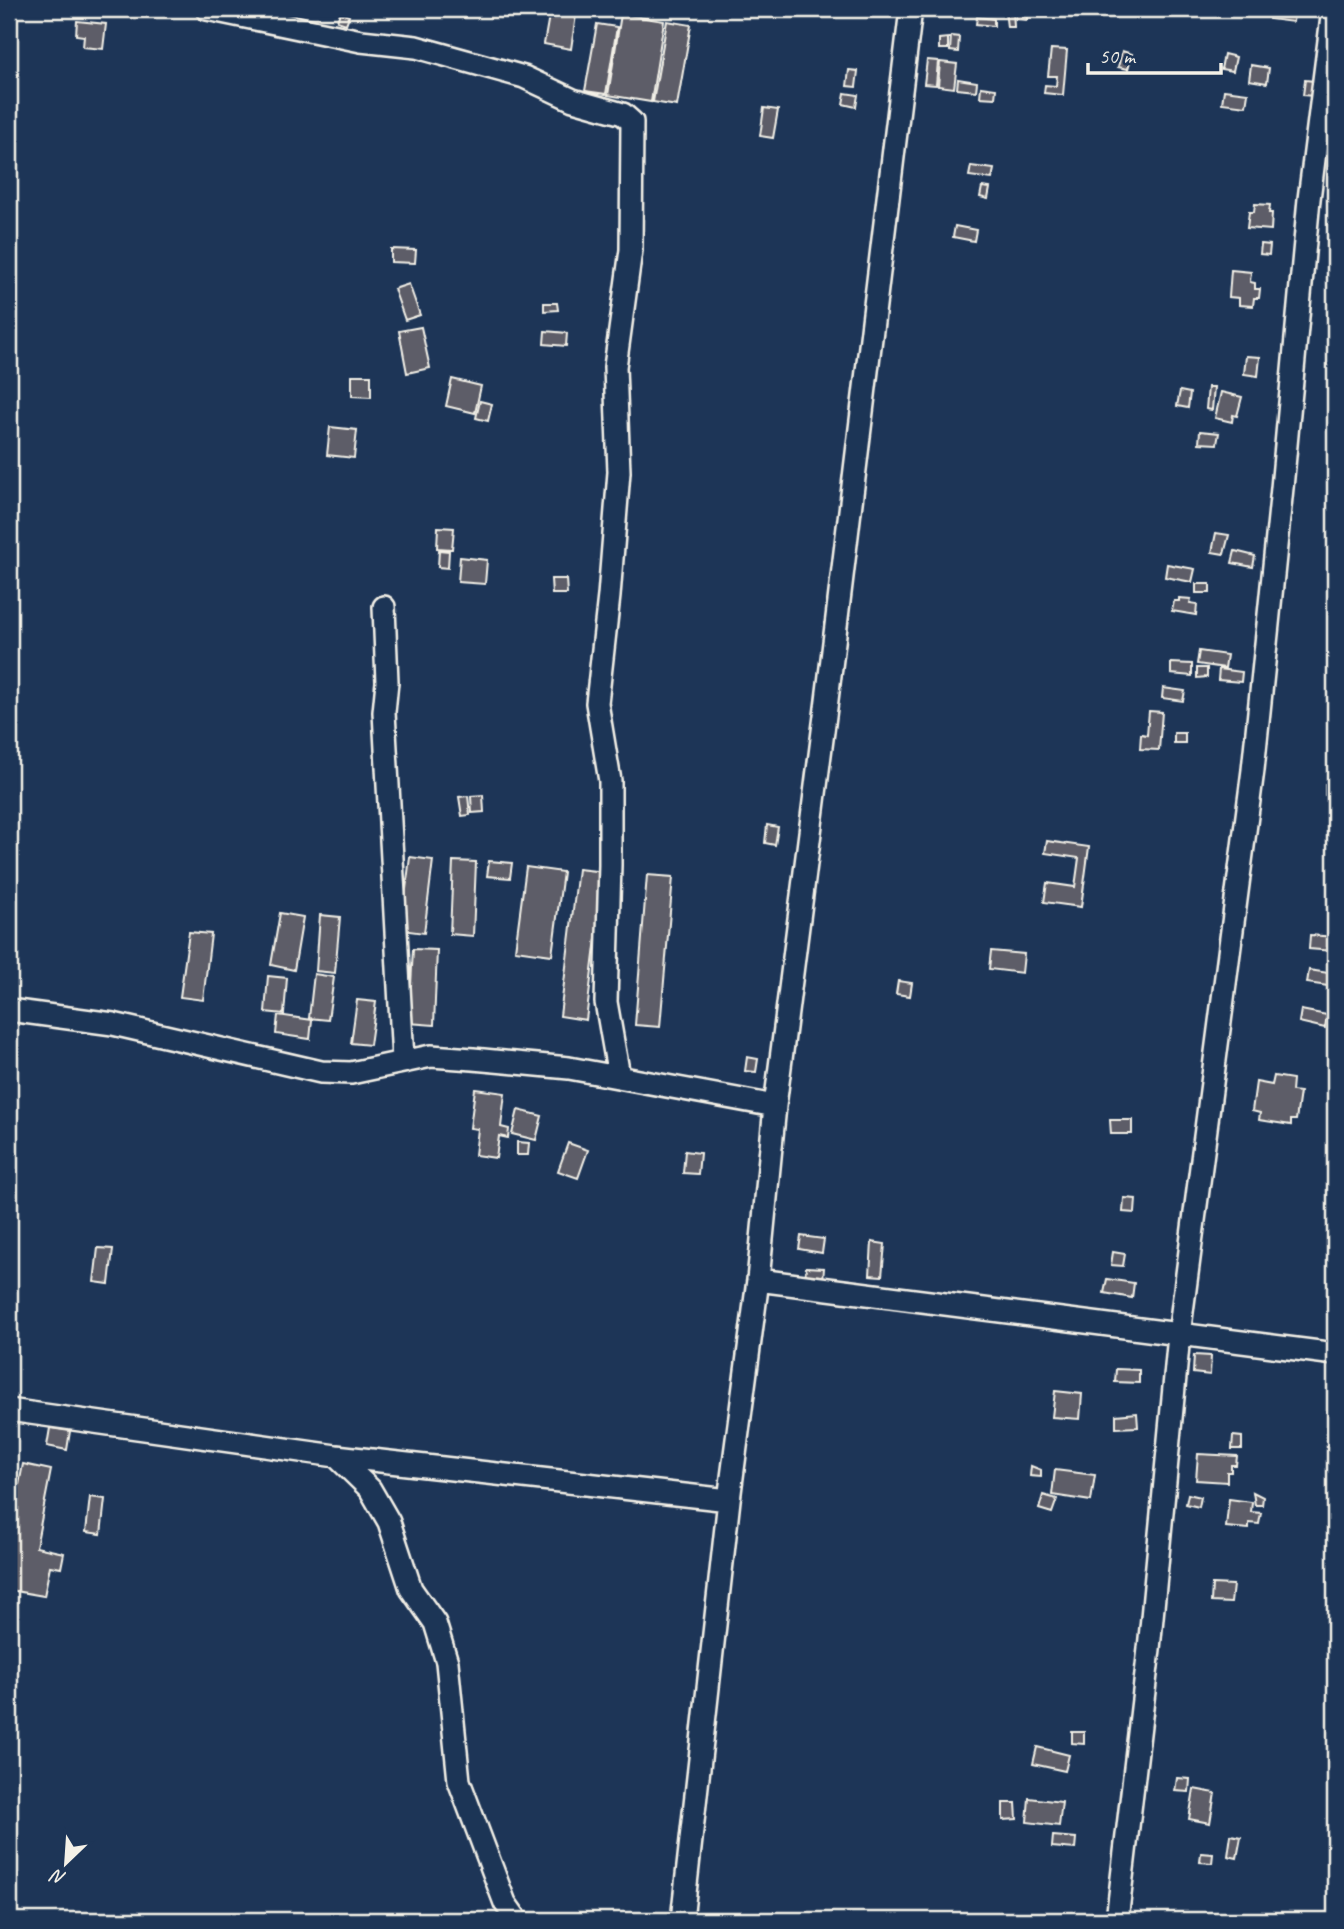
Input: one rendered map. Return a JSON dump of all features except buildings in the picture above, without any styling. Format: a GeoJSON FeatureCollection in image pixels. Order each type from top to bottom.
{"type":"FeatureCollection","features":[{"type":"Feature","properties":{"kind":"street"},"geometry":{"type":"LineString","coordinates":[[207,9],[361,41],[416,47],[524,77],[573,100],[623,114],[632,122],[631,250],[615,367],[619,472],[597,703],[610,781],[606,1002],[619,1076]]}},
{"type":"Feature","properties":{"kind":"street"},"geometry":{"type":"LineString","coordinates":[[682,1920],[729,1500],[758,1280],[775,1106],[911,9]]}},
{"type":"Feature","properties":{"kind":"street"},"geometry":{"type":"LineString","coordinates":[[1117,1920],[1149,1649],[1179,1335],[1253,770],[1309,199],[1333,9]]}},
{"type":"Feature","properties":{"kind":"street"},"geometry":{"type":"LineString","coordinates":[[384,607],[387,682],[384,712],[403,1060]]}},
{"type":"Feature","properties":{"kind":"street"},"geometry":{"type":"LineString","coordinates":[[9,1010],[113,1024],[321,1072],[351,1073],[403,1060],[431,1056],[452,1057],[569,1068],[775,1106]]}},
{"type":"Feature","properties":{"kind":"street"},"geometry":{"type":"LineString","coordinates":[[758,1280],[1335,1354]]}},
{"type":"Feature","properties":{"kind":"street"},"geometry":{"type":"LineString","coordinates":[[9,1410],[336,1456],[729,1500]]}},
{"type":"Feature","properties":{"kind":"street"},"geometry":{"type":"LineString","coordinates":[[336,1456],[370,1489],[389,1522],[411,1589],[435,1623],[447,1662],[459,1781],[505,1903],[517,1920]]}}]}
